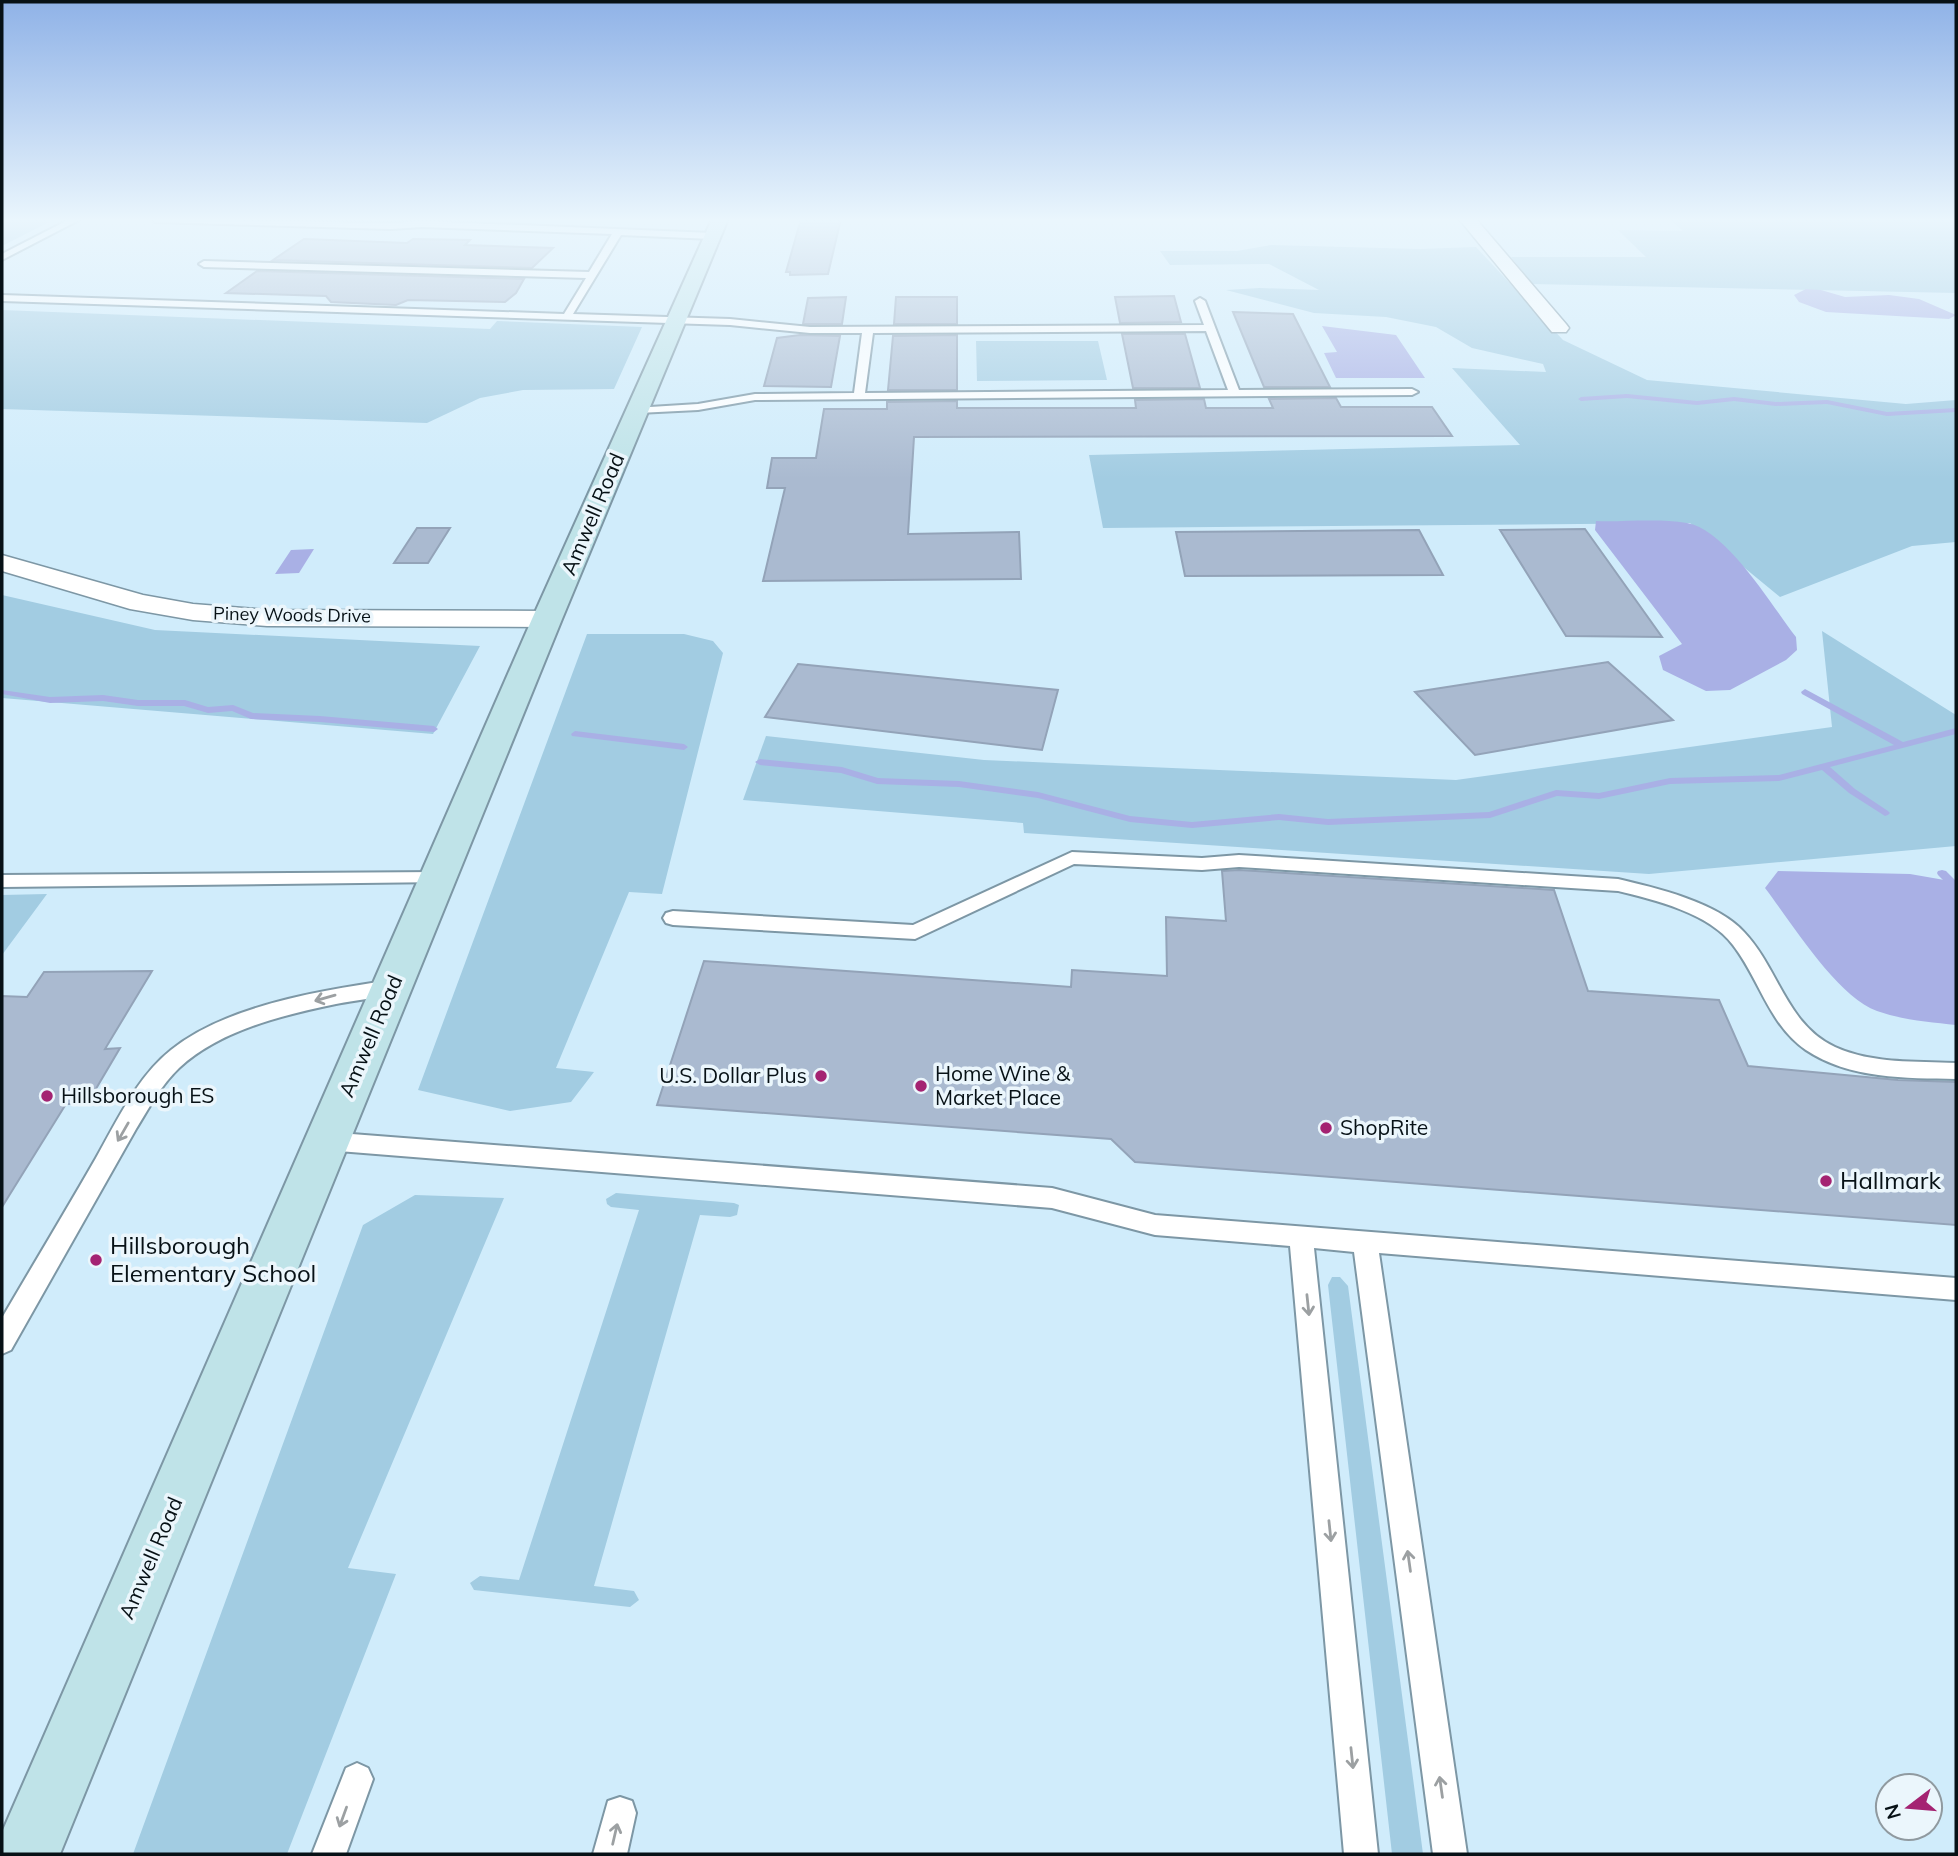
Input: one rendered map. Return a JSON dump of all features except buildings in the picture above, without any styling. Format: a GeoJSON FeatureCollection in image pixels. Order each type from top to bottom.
{"type":"FeatureCollection","features":[{"type":"Feature","properties":{"kind":"main road","name":"Amwell Road"},"geometry":{"type":"LineString","coordinates":[[27,1854],[326,1140],[682,306]]}},
{"type":"Feature","properties":{"kind":"street"},"geometry":{"type":"LineString","coordinates":[[1540,306],[1559,328]]}},
{"type":"Feature","properties":{"kind":"street","name":"Piney Woods Drive"},"geometry":{"type":"LineString","coordinates":[[2,563],[140,603],[222,615],[267,618],[547,619]]}},
{"type":"Feature","properties":{"kind":"lane"},"geometry":{"type":"LineString","coordinates":[[217,306],[744,323],[810,330],[1210,328]]}},
{"type":"Feature","properties":{"kind":"lane"},"geometry":{"type":"LineString","coordinates":[[566,318],[574,306]]}},
{"type":"Feature","properties":{"kind":"lane"},"geometry":{"type":"LineString","coordinates":[[1202,306],[1235,394]]}},
{"type":"Feature","properties":{"kind":"lane"},"geometry":{"type":"LineString","coordinates":[[859,396],[868,329]]}},
{"type":"Feature","properties":{"kind":"lane"},"geometry":{"type":"LineString","coordinates":[[641,404],[698,407],[755,397],[1412,392]]}},
{"type":"Feature","properties":{"kind":"lane"},"geometry":{"type":"LineString","coordinates":[[673,918],[915,932],[1072,858],[1202,864],[1239,861],[1618,885],[1645,891],[1708,917],[1722,923],[1738,936],[1791,1023],[1810,1043],[1863,1065],[1956,1071]]}},
{"type":"Feature","properties":{"kind":"lane"},"geometry":{"type":"LineString","coordinates":[[2,881],[439,878]]}},
{"type":"Feature","properties":{"kind":"lane"},"geometry":{"type":"LineString","coordinates":[[2,1342],[141,1100],[180,1055],[222,1031],[276,1013],[337,995],[392,987]]}},
{"type":"Feature","properties":{"kind":"lane"},"geometry":{"type":"LineString","coordinates":[[326,1140],[1052,1198],[1155,1225],[1956,1289]]}},
{"type":"Feature","properties":{"kind":"lane"},"geometry":{"type":"LineString","coordinates":[[1301,1237],[1362,1854]]}},
{"type":"Feature","properties":{"kind":"lane"},"geometry":{"type":"LineString","coordinates":[[1365,1241],[1450,1854]]}},
{"type":"Feature","properties":{"kind":"lane"},"geometry":{"type":"LineString","coordinates":[[329,1854],[357,1779]]}},
{"type":"Feature","properties":{"kind":"lane"},"geometry":{"type":"LineString","coordinates":[[610,1854],[620,1813]]}},
{"type":"Feature","properties":{"kind":"shaded area"},"geometry":{"type":"Polygon","coordinates":[[[1286,306],[1531,306],[1563,340],[1647,380],[1906,404],[1956,400],[1956,542],[1912,546],[1780,597],[1690,523],[1103,528],[1089,455],[1520,445],[1452,368],[1546,372],[1543,364],[1472,348],[1436,327],[1386,317],[1314,313],[1286,306]]]}},
{"type":"Feature","properties":{"kind":"shaded area"},"geometry":{"type":"Polygon","coordinates":[[[1809,306],[1934,306],[1956,315],[1949,319],[1826,312],[1809,306]]]}},
{"type":"Feature","properties":{"kind":"shaded area"},"geometry":{"type":"Polygon","coordinates":[[[2,310],[490,329],[497,321],[642,327],[614,389],[523,390],[480,398],[427,423],[2,409],[2,310]]]}},
{"type":"Feature","properties":{"kind":"shaded area"},"geometry":{"type":"Polygon","coordinates":[[[1322,326],[1396,335],[1425,378],[1336,378],[1324,353],[1337,352],[1322,326]]]}},
{"type":"Feature","properties":{"kind":"shaded area"},"geometry":{"type":"Polygon","coordinates":[[[976,341],[1098,341],[1107,380],[977,381],[976,341]]]}},
{"type":"Feature","properties":{"kind":"shaded area"},"geometry":{"type":"Polygon","coordinates":[[[1653,520],[1687,523],[1702,529],[1717,539],[1747,571],[1796,637],[1797,650],[1786,660],[1730,690],[1706,691],[1663,670],[1659,656],[1682,644],[1595,530],[1596,521],[1653,520]]]}},
{"type":"Feature","properties":{"kind":"shaded area"},"geometry":{"type":"Polygon","coordinates":[[[314,549],[299,573],[275,574],[291,550],[314,549]]]}},
{"type":"Feature","properties":{"kind":"shaded area"},"geometry":{"type":"Polygon","coordinates":[[[2,595],[155,630],[480,646],[433,734],[2,698],[2,595]]]}},
{"type":"Feature","properties":{"kind":"shaded area"},"geometry":{"type":"Polygon","coordinates":[[[1822,631],[1956,715],[1956,846],[1649,874],[1024,833],[1023,823],[743,800],[766,736],[984,760],[1456,780],[1832,727],[1822,631]]]}},
{"type":"Feature","properties":{"kind":"shaded area"},"geometry":{"type":"Polygon","coordinates":[[[587,634],[684,634],[713,641],[723,653],[662,894],[629,892],[556,1068],[594,1072],[571,1102],[510,1111],[418,1090],[587,634]]]}},
{"type":"Feature","properties":{"kind":"shaded area"},"geometry":{"type":"Polygon","coordinates":[[[1778,871],[1910,874],[1956,882],[1956,1025],[1877,1011],[1846,991],[1816,957],[1765,888],[1778,871]]]}},
{"type":"Feature","properties":{"kind":"shaded area"},"geometry":{"type":"Polygon","coordinates":[[[47,894],[2,955],[2,895],[47,894]]]}},
{"type":"Feature","properties":{"kind":"shaded area"},"geometry":{"type":"Polygon","coordinates":[[[616,1193],[739,1205],[737,1215],[730,1217],[700,1215],[594,1586],[634,1591],[639,1600],[630,1607],[474,1590],[470,1583],[480,1576],[519,1580],[639,1210],[611,1207],[606,1199],[616,1193]]]}},
{"type":"Feature","properties":{"kind":"shaded area"},"geometry":{"type":"Polygon","coordinates":[[[415,1195],[504,1198],[348,1568],[396,1574],[287,1854],[133,1854],[363,1225],[415,1195]]]}},
{"type":"Feature","properties":{"kind":"shaded area"},"geometry":{"type":"Polygon","coordinates":[[[1332,1277],[1340,1277],[1348,1286],[1423,1854],[1392,1854],[1328,1285],[1332,1277]]]}},
{"type":"Feature","properties":{"kind":"waterway"},"geometry":{"type":"LineString","coordinates":[[1581,399],[1627,396],[1697,403],[1734,399],[1776,404],[1827,402],[1887,414],[1956,410]]}},
{"type":"Feature","properties":{"kind":"waterway"},"geometry":{"type":"LineString","coordinates":[[2,692],[50,700],[103,698],[138,703],[185,703],[208,710],[233,708],[251,716],[434,729]]}},
{"type":"Feature","properties":{"kind":"waterway"},"geometry":{"type":"LineString","coordinates":[[1805,692],[1901,745]]}},
{"type":"Feature","properties":{"kind":"waterway"},"geometry":{"type":"LineString","coordinates":[[1823,766],[1956,731]]}},
{"type":"Feature","properties":{"kind":"waterway"},"geometry":{"type":"LineString","coordinates":[[575,734],[684,747]]}},
{"type":"Feature","properties":{"kind":"waterway"},"geometry":{"type":"LineString","coordinates":[[760,762],[842,770],[877,781],[959,784],[1038,795],[1130,819],[1192,825],[1279,817],[1328,822],[1490,815],[1556,793],[1599,796],[1670,781],[1779,778],[1823,766]]}},
{"type":"Feature","properties":{"kind":"waterway"},"geometry":{"type":"LineString","coordinates":[[1823,766],[1852,791],[1885,813]]}},
{"type":"Feature","properties":{"kind":"waterway"},"geometry":{"type":"LineString","coordinates":[[1942,873],[1956,887]]}},
{"type":"Feature","properties":{"kind":"place","name":"U.S. Dollar Plus"},"geometry":{"type":"Point","coordinates":[821,1076]}},
{"type":"Feature","properties":{"kind":"place","name":"Home Wine & Market Place"},"geometry":{"type":"Point","coordinates":[921,1086]}},
{"type":"Feature","properties":{"kind":"place","name":"Hillsborough ES"},"geometry":{"type":"Point","coordinates":[47,1096]}},
{"type":"Feature","properties":{"kind":"place","name":"ShopRite"},"geometry":{"type":"Point","coordinates":[1326,1128]}},
{"type":"Feature","properties":{"kind":"place","name":"Hallmark"},"geometry":{"type":"Point","coordinates":[1826,1181]}},
{"type":"Feature","properties":{"kind":"place","name":"Hillsborough Elementary School"},"geometry":{"type":"Point","coordinates":[96,1260]}}]}
